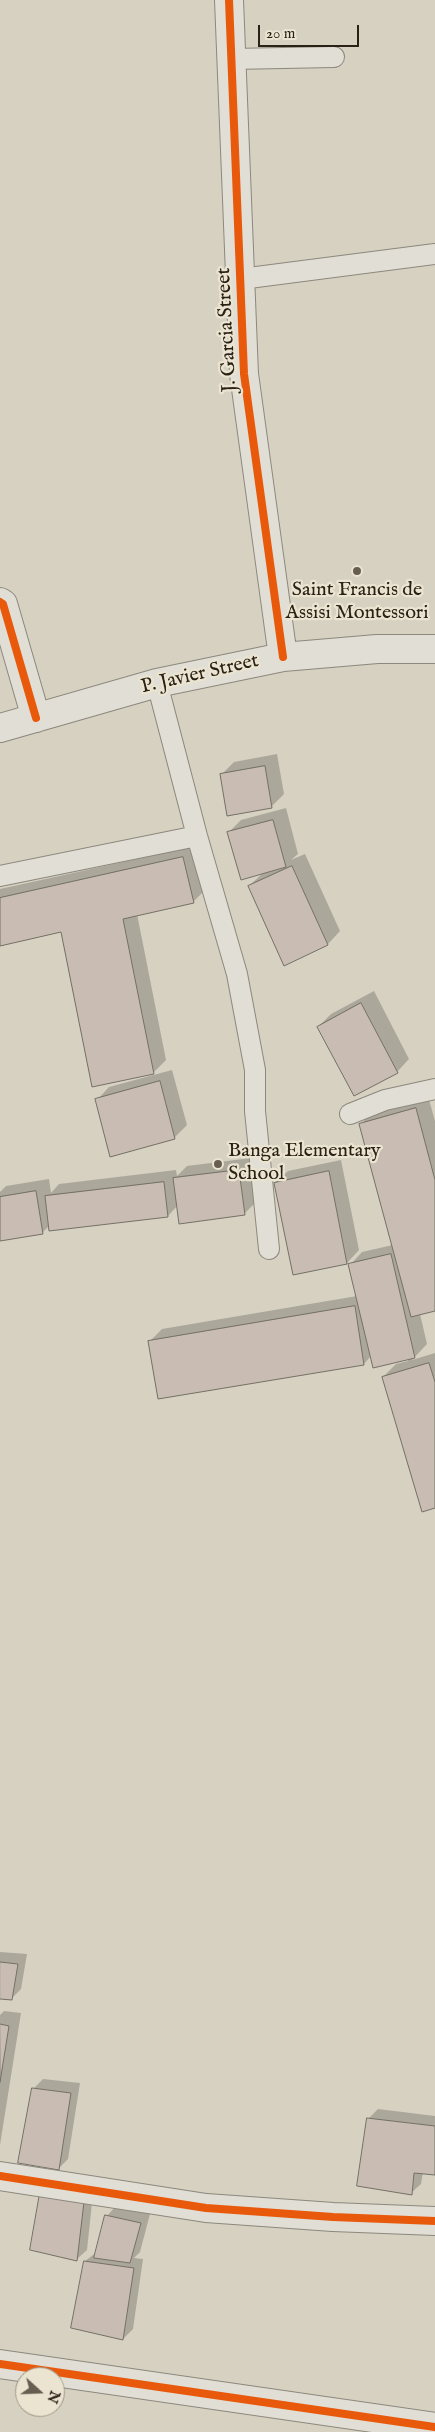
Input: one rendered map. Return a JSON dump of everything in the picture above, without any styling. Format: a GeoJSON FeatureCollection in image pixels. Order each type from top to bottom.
{"type":"FeatureCollection","features":[{"type":"Feature","properties":{"kind":"street","name":"J. Garcia Street"},"geometry":{"type":"LineString","coordinates":[[229,0],[244,374],[283,657]]}},
{"type":"Feature","properties":{"kind":"street"},"geometry":{"type":"LineString","coordinates":[[0,602],[3,604],[36,718]]}},
{"type":"Feature","properties":{"kind":"street","name":"P. Javier Street"},"geometry":{"type":"LineString","coordinates":[[0,728],[157,683],[283,657],[377,649],[435,649]]}},
{"type":"Feature","properties":{"kind":"street"},"geometry":{"type":"LineString","coordinates":[[0,2176],[206,2208],[333,2217],[435,2221]]}},
{"type":"Feature","properties":{"kind":"street"},"geometry":{"type":"LineString","coordinates":[[0,2364],[435,2427]]}},
{"type":"Feature","properties":{"kind":"lane"},"geometry":{"type":"LineString","coordinates":[[232,59],[334,57]]}},
{"type":"Feature","properties":{"kind":"lane"},"geometry":{"type":"LineString","coordinates":[[240,279],[435,254]]}},
{"type":"Feature","properties":{"kind":"lane"},"geometry":{"type":"LineString","coordinates":[[157,683],[197,836],[237,974],[255,1070],[255,1112],[269,1249]]}},
{"type":"Feature","properties":{"kind":"lane"},"geometry":{"type":"LineString","coordinates":[[0,876],[197,836]]}},
{"type":"Feature","properties":{"kind":"lane"},"geometry":{"type":"LineString","coordinates":[[350,1114],[385,1100],[435,1089]]}},
{"type":"Feature","properties":{"kind":"building"},"geometry":{"type":"Polygon","coordinates":[[[265,766],[272,808],[227,816],[220,774],[265,766]]]}},
{"type":"Feature","properties":{"kind":"building"},"geometry":{"type":"Polygon","coordinates":[[[273,820],[286,867],[241,880],[227,832],[273,820]]]}},
{"type":"Feature","properties":{"kind":"building"},"geometry":{"type":"Polygon","coordinates":[[[183,857],[194,903],[123,919],[154,1074],[92,1087],[61,932],[0,946],[0,898],[183,857]]]}},
{"type":"Feature","properties":{"kind":"building"},"geometry":{"type":"Polygon","coordinates":[[[292,866],[328,945],[284,966],[248,886],[292,866]]]}},
{"type":"Feature","properties":{"kind":"building"},"geometry":{"type":"Polygon","coordinates":[[[361,1003],[398,1073],[354,1096],[317,1027],[361,1003]]]}},
{"type":"Feature","properties":{"kind":"building"},"geometry":{"type":"Polygon","coordinates":[[[160,1081],[175,1139],[110,1157],[95,1099],[160,1081]]]}},
{"type":"Feature","properties":{"kind":"building"},"geometry":{"type":"Polygon","coordinates":[[[416,1108],[435,1180],[435,1311],[411,1317],[359,1124],[416,1108]]]}},
{"type":"Feature","properties":{"kind":"building"},"geometry":{"type":"Polygon","coordinates":[[[239,1170],[245,1215],[179,1224],[173,1178],[239,1170]]]}},
{"type":"Feature","properties":{"kind":"building"},"geometry":{"type":"Polygon","coordinates":[[[329,1171],[347,1264],[293,1275],[274,1183],[329,1171]]]}},
{"type":"Feature","properties":{"kind":"building"},"geometry":{"type":"Polygon","coordinates":[[[164,1182],[168,1217],[49,1231],[45,1196],[164,1182]]]}},
{"type":"Feature","properties":{"kind":"building"},"geometry":{"type":"Polygon","coordinates":[[[36,1191],[43,1234],[0,1241],[0,1197],[36,1191]]]}},
{"type":"Feature","properties":{"kind":"building"},"geometry":{"type":"Polygon","coordinates":[[[391,1254],[415,1358],[373,1368],[348,1264],[391,1254]]]}},
{"type":"Feature","properties":{"kind":"building"},"geometry":{"type":"Polygon","coordinates":[[[355,1306],[364,1365],[158,1399],[148,1341],[355,1306]]]}},
{"type":"Feature","properties":{"kind":"building"},"geometry":{"type":"Polygon","coordinates":[[[429,1363],[435,1382],[435,1508],[422,1512],[382,1377],[429,1363]]]}},
{"type":"Feature","properties":{"kind":"building"},"geometry":{"type":"Polygon","coordinates":[[[0,1962],[18,1964],[12,2000],[0,1999],[0,1962]]]}},
{"type":"Feature","properties":{"kind":"building"},"geometry":{"type":"Polygon","coordinates":[[[0,2024],[9,2026],[0,2082],[0,2024]]]}},
{"type":"Feature","properties":{"kind":"building"},"geometry":{"type":"Polygon","coordinates":[[[32,2088],[71,2093],[59,2170],[18,2163],[32,2088]]]}},
{"type":"Feature","properties":{"kind":"building"},"geometry":{"type":"Polygon","coordinates":[[[367,2118],[435,2126],[435,2175],[414,2173],[412,2195],[357,2186],[367,2118]]]}},
{"type":"Feature","properties":{"kind":"building"},"geometry":{"type":"Polygon","coordinates":[[[40,2193],[84,2202],[77,2261],[30,2250],[40,2193]]]}},
{"type":"Feature","properties":{"kind":"building"},"geometry":{"type":"Polygon","coordinates":[[[105,2215],[141,2223],[130,2263],[94,2258],[105,2215]]]}},
{"type":"Feature","properties":{"kind":"building"},"geometry":{"type":"Polygon","coordinates":[[[84,2261],[134,2268],[123,2340],[71,2328],[84,2261]]]}},
{"type":"Feature","properties":{"kind":"cycle path"},"geometry":{"type":"LineString","coordinates":[[229,0],[244,374],[283,657]]}},
{"type":"Feature","properties":{"kind":"cycle path"},"geometry":{"type":"LineString","coordinates":[[0,602],[3,604],[36,718]]}},
{"type":"Feature","properties":{"kind":"cycle path"},"geometry":{"type":"LineString","coordinates":[[0,2176],[206,2208],[333,2217],[435,2221]]}},
{"type":"Feature","properties":{"kind":"cycle path"},"geometry":{"type":"LineString","coordinates":[[0,2364],[435,2427]]}},
{"type":"Feature","properties":{"kind":"place","name":"Saint Francis de Assisi Montessori"},"geometry":{"type":"Point","coordinates":[357,571]}},
{"type":"Feature","properties":{"kind":"place","name":"Banga Elementary School"},"geometry":{"type":"Point","coordinates":[218,1164]}}]}
